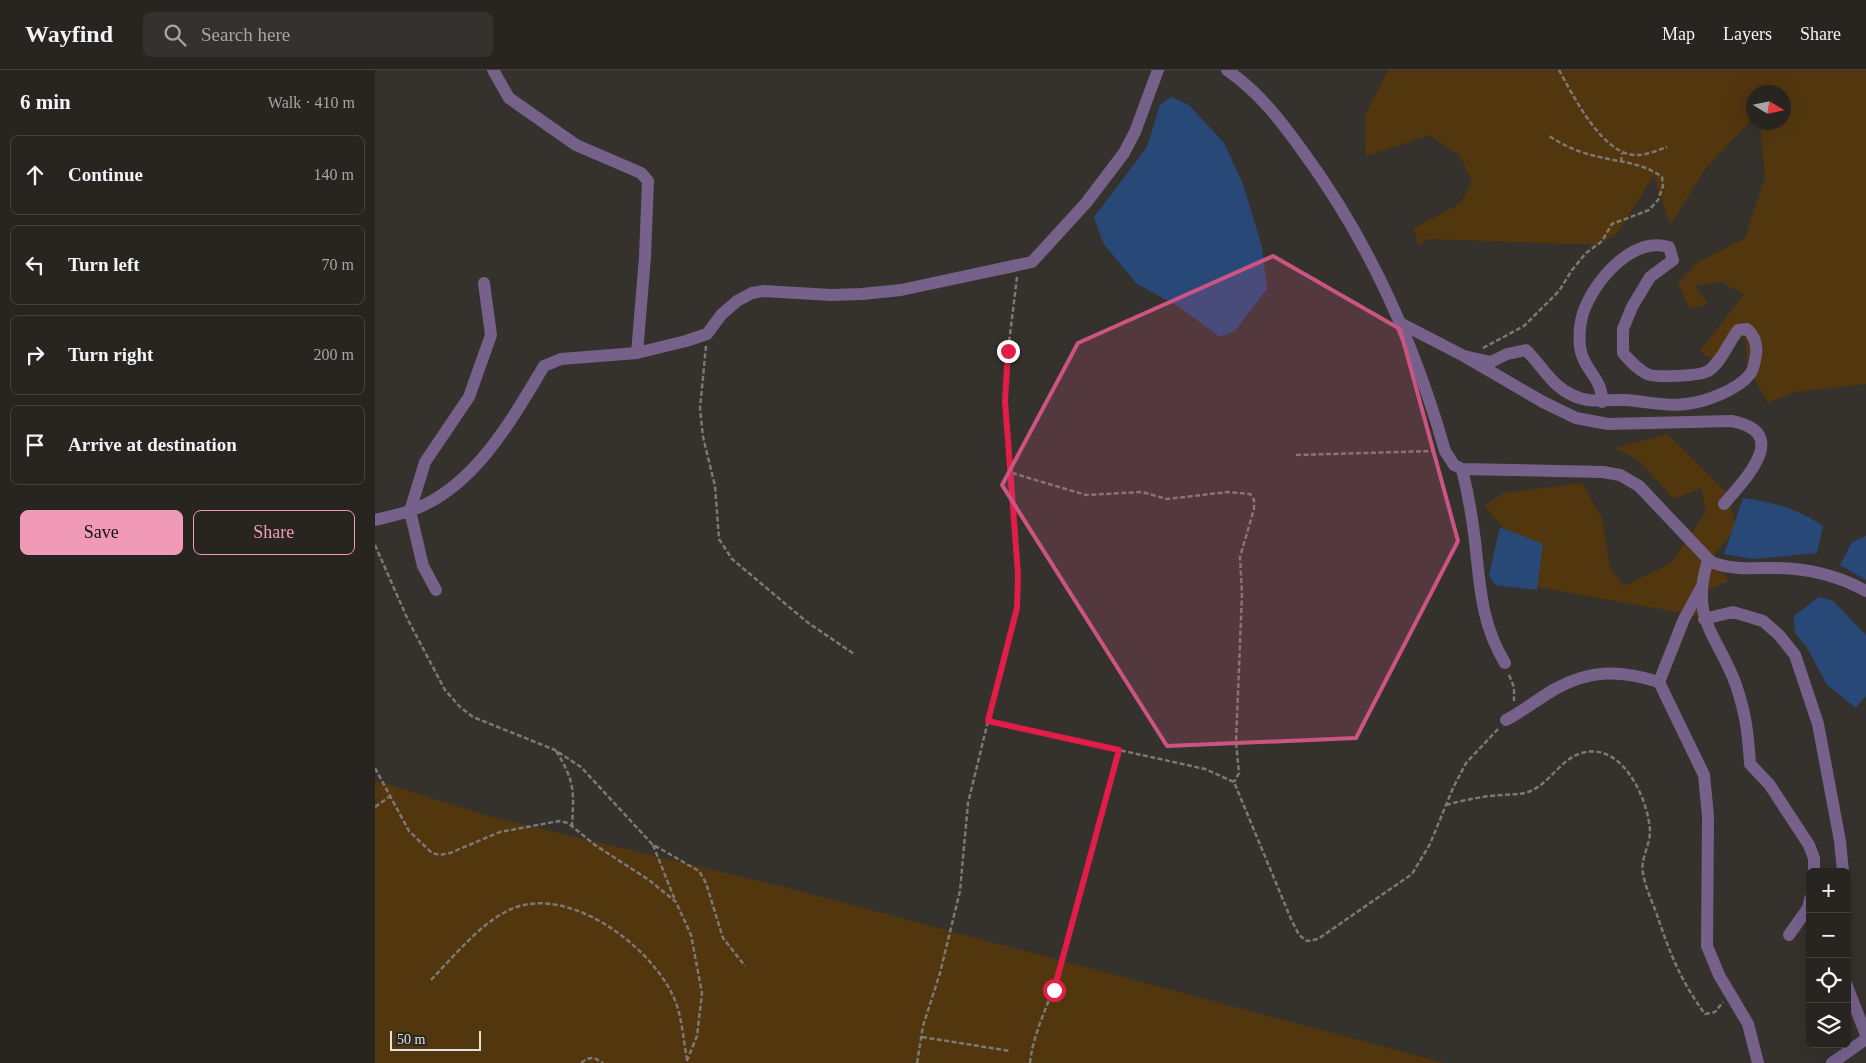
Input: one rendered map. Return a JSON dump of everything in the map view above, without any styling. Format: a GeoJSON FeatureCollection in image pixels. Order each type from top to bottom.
{"type":"FeatureCollection","features":[{"type":"Feature","properties":{"kind":"street"},"geometry":{"type":"LineString","coordinates":[[493,70],[509,98],[576,145],[641,173],[648,181],[645,257],[637,353]]}},
{"type":"Feature","properties":{"kind":"street"},"geometry":{"type":"LineString","coordinates":[[375,520],[409,510],[449,490],[480,460],[513,419],[544,366],[561,359],[637,353],[707,334],[721,314],[752,293],[764,291],[862,294],[901,290],[1032,262],[1086,202],[1124,154],[1135,132],[1158,70]]}},
{"type":"Feature","properties":{"kind":"street"},"geometry":{"type":"LineString","coordinates":[[1227,70],[1245,82],[1281,121],[1322,177],[1361,242],[1401,324],[1445,451],[1454,465],[1462,469],[1603,472],[1620,476],[1639,486],[1708,560],[1725,568],[1776,568],[1823,572],[1845,580],[1866,592]]}},
{"type":"Feature","properties":{"kind":"street"},"geometry":{"type":"LineString","coordinates":[[1464,356],[1491,362],[1507,354],[1526,350],[1535,359],[1546,376],[1572,395],[1602,402],[1622,400],[1686,404],[1723,394],[1739,385],[1752,373],[1757,353],[1754,335],[1747,329],[1738,330],[1717,363],[1707,372],[1648,374],[1633,364],[1623,353],[1623,329],[1632,307],[1650,277],[1673,260],[1669,247],[1658,244],[1639,248],[1619,260],[1603,278],[1583,313],[1580,330],[1584,362],[1599,381],[1603,390],[1602,402]]}},
{"type":"Feature","properties":{"kind":"street"},"geometry":{"type":"LineString","coordinates":[[436,590],[423,566],[409,510],[425,462],[469,397],[491,335],[484,283]]}},
{"type":"Feature","properties":{"kind":"street"},"geometry":{"type":"LineString","coordinates":[[1401,324],[1464,356],[1543,402],[1575,418],[1608,424],[1731,421],[1745,424],[1755,430],[1762,445],[1759,459],[1749,475],[1724,504]]}},
{"type":"Feature","properties":{"kind":"street"},"geometry":{"type":"LineString","coordinates":[[1462,469],[1470,504],[1481,603],[1497,649],[1505,663]]}},
{"type":"Feature","properties":{"kind":"street"},"geometry":{"type":"LineString","coordinates":[[1659,682],[1684,619],[1702,586],[1708,560]]}},
{"type":"Feature","properties":{"kind":"street"},"geometry":{"type":"LineString","coordinates":[[1702,586],[1704,619],[1736,686],[1748,725],[1750,764],[1769,784],[1809,845],[1814,858],[1814,868]]}},
{"type":"Feature","properties":{"kind":"street"},"geometry":{"type":"LineString","coordinates":[[1704,619],[1733,612],[1763,622],[1779,636],[1795,655],[1818,724],[1840,841],[1843,868]]}},
{"type":"Feature","properties":{"kind":"street"},"geometry":{"type":"LineString","coordinates":[[1506,720],[1528,709],[1557,688],[1609,672],[1636,675],[1659,682],[1705,775],[1708,816],[1707,946],[1719,975],[1748,1024],[1758,1063]]}},
{"type":"Feature","properties":{"kind":"street"},"geometry":{"type":"LineString","coordinates":[[1789,935],[1806,911]]}},
{"type":"Feature","properties":{"kind":"street"},"geometry":{"type":"LineString","coordinates":[[1851,996],[1866,1035]]}},
{"type":"Feature","properties":{"kind":"street"},"geometry":{"type":"LineString","coordinates":[[1832,1063],[1866,1039]]}},
{"type":"Feature","properties":{"kind":"path"},"geometry":{"type":"LineString","coordinates":[[1559,70],[1573,96],[1605,141],[1623,153],[1637,155],[1667,147]]}},
{"type":"Feature","properties":{"kind":"path"},"geometry":{"type":"LineString","coordinates":[[1464,356],[1479,352],[1524,326],[1559,291],[1572,270],[1601,241],[1612,224],[1649,210],[1657,200],[1663,186],[1662,178],[1651,169],[1568,148],[1549,136]]}},
{"type":"Feature","properties":{"kind":"path"},"geometry":{"type":"LineString","coordinates":[[1621,162],[1623,153]]}},
{"type":"Feature","properties":{"kind":"path"},"geometry":{"type":"LineString","coordinates":[[917,1063],[960,892],[968,803],[1017,608],[1018,574],[1012,473],[1005,401],[1008,351],[1019,266]]}},
{"type":"Feature","properties":{"kind":"path"},"geometry":{"type":"LineString","coordinates":[[707,334],[705,376],[700,408],[703,438],[715,486],[719,539],[732,559],[749,571],[807,622],[854,654]]}},
{"type":"Feature","properties":{"kind":"path"},"geometry":{"type":"LineString","coordinates":[[1296,455],[1445,451]]}},
{"type":"Feature","properties":{"kind":"path"},"geometry":{"type":"LineString","coordinates":[[1012,473],[1086,495],[1142,492],[1167,499],[1228,492],[1250,494],[1254,500],[1254,509],[1240,557],[1242,601],[1235,742],[1239,773],[1234,782]]}},
{"type":"Feature","properties":{"kind":"path"},"geometry":{"type":"LineString","coordinates":[[375,545],[412,628],[445,690],[460,708],[473,717],[555,750],[581,767],[652,844],[699,871],[706,883],[723,938],[745,966]]}},
{"type":"Feature","properties":{"kind":"path"},"geometry":{"type":"LineString","coordinates":[[988,721],[1205,769],[1234,782],[1291,919],[1299,935],[1307,942],[1318,939],[1412,874],[1430,844],[1466,764],[1506,720],[1514,705],[1514,687],[1505,663]]}},
{"type":"Feature","properties":{"kind":"path"},"geometry":{"type":"LineString","coordinates":[[555,750],[567,768],[573,786],[571,826]]}},
{"type":"Feature","properties":{"kind":"path"},"geometry":{"type":"LineString","coordinates":[[1031,1063],[1031,1051],[1054,990],[1119,750]]}},
{"type":"Feature","properties":{"kind":"path"},"geometry":{"type":"LineString","coordinates":[[1446,805],[1467,800],[1517,795],[1530,791],[1572,757],[1585,752],[1599,751],[1611,756],[1626,768],[1639,792],[1646,812],[1650,832],[1642,871],[1675,968],[1705,1014],[1715,1012],[1731,995]]}},
{"type":"Feature","properties":{"kind":"path"},"geometry":{"type":"LineString","coordinates":[[375,768],[409,831],[423,846],[440,855],[450,853],[499,832],[559,821],[571,826],[595,845],[649,880],[676,902]]}},
{"type":"Feature","properties":{"kind":"path"},"geometry":{"type":"LineString","coordinates":[[375,806],[389,796]]}},
{"type":"Feature","properties":{"kind":"path"},"geometry":{"type":"LineString","coordinates":[[652,844],[691,935],[702,993],[697,1036],[687,1062]]}},
{"type":"Feature","properties":{"kind":"path"},"geometry":{"type":"LineString","coordinates":[[431,980],[474,936],[508,910],[541,903],[569,907],[595,918],[610,928],[660,973],[674,997],[687,1062]]}},
{"type":"Feature","properties":{"kind":"path"},"geometry":{"type":"LineString","coordinates":[[922,1037],[1010,1051]]}},
{"type":"Feature","properties":{"kind":"path"},"geometry":{"type":"LineString","coordinates":[[581,1063],[588,1058],[595,1057],[603,1063]]}},
{"type":"Feature","properties":{"kind":"highlighted area"},"geometry":{"type":"Polygon","coordinates":[[[1273,256],[1400,329],[1458,541],[1356,738],[1167,746],[1002,485],[1078,343],[1273,256]]]}},
{"type":"Feature","properties":{"kind":"shaded area"},"geometry":{"type":"Polygon","coordinates":[[[1388,70],[1866,70],[1866,384],[1795,392],[1768,403],[1748,368],[1745,335],[1715,362],[1700,351],[1744,294],[1720,282],[1695,286],[1708,304],[1690,309],[1678,283],[1698,262],[1745,238],[1765,178],[1761,130],[1791,130],[1791,85],[1746,85],[1746,125],[1706,168],[1670,225],[1654,175],[1618,232],[1599,245],[1429,239],[1419,245],[1413,228],[1460,204],[1472,182],[1460,156],[1430,135],[1366,156],[1365,115],[1388,70]]]}},
{"type":"Feature","properties":{"kind":"shaded area"},"geometry":{"type":"Polygon","coordinates":[[[1668,434],[1726,492],[1737,526],[1715,554],[1728,581],[1691,598],[1704,617],[1538,587],[1527,553],[1484,506],[1504,493],[1582,483],[1602,518],[1610,568],[1624,586],[1671,563],[1706,512],[1701,488],[1674,499],[1638,460],[1614,448],[1668,434]]]}},
{"type":"Feature","properties":{"kind":"shaded area"},"geometry":{"type":"Polygon","coordinates":[[[375,780],[492,817],[785,887],[1445,1063],[375,1063],[375,780]]]}},
{"type":"Feature","properties":{"kind":"water"},"geometry":{"type":"Polygon","coordinates":[[[1171,97],[1189,105],[1224,143],[1243,184],[1262,247],[1267,289],[1235,331],[1220,337],[1178,306],[1137,284],[1103,243],[1094,217],[1147,147],[1160,105],[1171,97]]]}},
{"type":"Feature","properties":{"kind":"water"},"geometry":{"type":"Polygon","coordinates":[[[1743,498],[1785,507],[1823,526],[1817,553],[1753,559],[1724,554],[1743,498]]]}},
{"type":"Feature","properties":{"kind":"water"},"geometry":{"type":"Polygon","coordinates":[[[1500,527],[1543,544],[1537,590],[1495,585],[1489,575],[1500,527]]]}},
{"type":"Feature","properties":{"kind":"water"},"geometry":{"type":"Polygon","coordinates":[[[1866,536],[1866,580],[1840,565],[1852,542],[1866,536]]]}},
{"type":"Feature","properties":{"kind":"water"},"geometry":{"type":"Polygon","coordinates":[[[1819,597],[1833,601],[1866,635],[1866,696],[1856,708],[1827,685],[1806,646],[1795,633],[1794,616],[1819,597]]]}},
{"type":"Feature","properties":{"kind":"route"},"geometry":{"type":"LineString","coordinates":[[1008,351],[1005,401],[1012,473],[1018,574],[1017,608],[988,721],[1119,750],[1054,990]]}}]}
